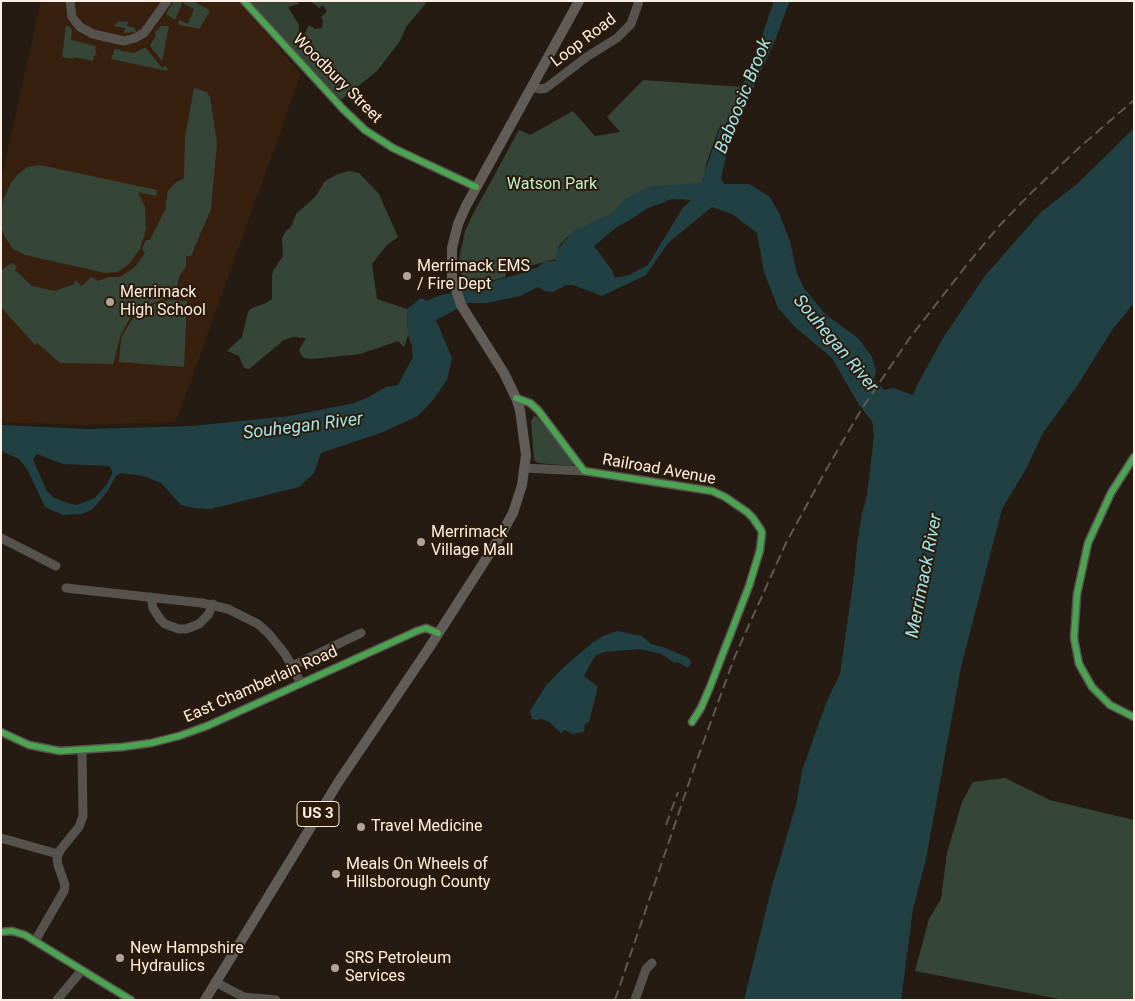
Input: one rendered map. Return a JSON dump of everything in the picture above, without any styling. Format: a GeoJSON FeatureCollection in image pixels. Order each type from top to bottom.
{"type":"FeatureCollection","features":[{"type":"Feature","properties":{"kind":"main road","name":"US 3"},"geometry":{"type":"LineString","coordinates":[[205,1000],[339,781],[438,633],[506,526],[518,499],[524,468],[525,440],[516,398],[504,373],[461,304],[452,277],[451,256],[458,224],[476,187],[579,1]]}},
{"type":"Feature","properties":{"kind":"street"},"geometry":{"type":"LineString","coordinates":[[70,1],[72,17],[80,27],[93,34],[124,40],[135,38],[144,33],[167,1]]}},
{"type":"Feature","properties":{"kind":"street","name":"Woodbury Street"},"geometry":{"type":"LineString","coordinates":[[244,1],[336,102],[366,130],[393,148],[476,187]]}},
{"type":"Feature","properties":{"kind":"street","name":"Loop Road"},"geometry":{"type":"LineString","coordinates":[[532,87],[546,88],[588,56],[617,38],[631,24],[639,1]]}},
{"type":"Feature","properties":{"kind":"street","name":"Railroad Avenue"},"geometry":{"type":"LineString","coordinates":[[516,398],[530,403],[538,410],[584,471]]}},
{"type":"Feature","properties":{"kind":"street"},"geometry":{"type":"LineString","coordinates":[[1134,458],[1111,493],[1088,543],[1077,594],[1074,638],[1079,664],[1092,687],[1110,705],[1134,717]]}},
{"type":"Feature","properties":{"kind":"street","name":"Railroad Avenue"},"geometry":{"type":"LineString","coordinates":[[524,468],[584,471],[712,490],[747,512],[761,530],[760,550],[749,586],[710,687],[701,708],[692,722]]}},
{"type":"Feature","properties":{"kind":"street"},"geometry":{"type":"LineString","coordinates":[[2,539],[56,566]]}},
{"type":"Feature","properties":{"kind":"street"},"geometry":{"type":"LineString","coordinates":[[66,588],[212,604],[228,609],[258,624],[279,645],[301,683]]}},
{"type":"Feature","properties":{"kind":"street"},"geometry":{"type":"LineString","coordinates":[[151,597],[153,608],[160,619],[172,627],[186,629],[199,624],[208,615],[212,604]]}},
{"type":"Feature","properties":{"kind":"street","name":"East Chamberlain Road"},"geometry":{"type":"LineString","coordinates":[[1,732],[38,748],[60,751],[137,745],[193,731],[417,630],[426,628],[438,633]]}},
{"type":"Feature","properties":{"kind":"street"},"geometry":{"type":"LineString","coordinates":[[292,666],[361,633]]}},
{"type":"Feature","properties":{"kind":"street"},"geometry":{"type":"LineString","coordinates":[[35,941],[64,891],[64,881],[58,865],[58,854],[75,834],[83,816],[82,750]]}},
{"type":"Feature","properties":{"kind":"street"},"geometry":{"type":"LineString","coordinates":[[1,838],[58,854]]}},
{"type":"Feature","properties":{"kind":"street"},"geometry":{"type":"LineString","coordinates":[[1,932],[12,931],[35,941],[130,1000]]}},
{"type":"Feature","properties":{"kind":"street"},"geometry":{"type":"LineString","coordinates":[[635,1000],[646,969],[652,963]]}},
{"type":"Feature","properties":{"kind":"street"},"geometry":{"type":"LineString","coordinates":[[57,1000],[82,970]]}},
{"type":"Feature","properties":{"kind":"street"},"geometry":{"type":"LineString","coordinates":[[215,982],[244,997],[276,1000]]}},
{"type":"Feature","properties":{"kind":"shaded area","name":"Merrimack High School"},"geometry":{"type":"Polygon","coordinates":[[[41,1],[238,1],[301,74],[176,422],[83,425],[1,422],[1,181],[41,1]]]}},
{"type":"Feature","properties":{"kind":"green space"},"geometry":{"type":"Polygon","coordinates":[[[174,1],[183,1],[175,20],[166,14],[174,1]]]}},
{"type":"Feature","properties":{"kind":"green space"},"geometry":{"type":"Polygon","coordinates":[[[185,1],[193,1],[209,10],[199,29],[180,25],[178,22],[179,20],[188,24],[194,9],[184,4],[185,1]]]}},
{"type":"Feature","properties":{"kind":"green space"},"geometry":{"type":"Polygon","coordinates":[[[249,1],[298,1],[299,4],[288,7],[299,25],[299,35],[303,37],[309,25],[315,29],[322,28],[323,21],[321,17],[327,11],[323,5],[319,8],[310,1],[424,1],[426,3],[406,27],[400,41],[377,71],[341,100],[249,1]]]}},
{"type":"Feature","properties":{"kind":"green space"},"geometry":{"type":"Polygon","coordinates":[[[119,21],[128,22],[127,26],[135,28],[136,32],[124,33],[125,28],[114,26],[119,21]]]}},
{"type":"Feature","properties":{"kind":"green space"},"geometry":{"type":"Polygon","coordinates":[[[66,25],[72,29],[71,40],[96,46],[97,56],[94,55],[93,61],[74,57],[73,59],[62,57],[66,25]]]}},
{"type":"Feature","properties":{"kind":"green space"},"geometry":{"type":"Polygon","coordinates":[[[161,26],[169,26],[162,61],[150,46],[156,35],[155,32],[161,26]]]}},
{"type":"Feature","properties":{"kind":"green space"},"geometry":{"type":"Polygon","coordinates":[[[144,48],[162,68],[164,66],[168,68],[167,71],[111,59],[115,49],[134,53],[144,48]]]}},
{"type":"Feature","properties":{"kind":"green space","name":"Watson Park"},"geometry":{"type":"Polygon","coordinates":[[[643,80],[743,87],[739,94],[740,100],[731,122],[720,127],[718,131],[706,164],[704,182],[567,237],[559,246],[556,259],[506,273],[505,277],[487,282],[487,285],[463,286],[459,260],[465,231],[519,130],[530,135],[573,111],[595,136],[620,132],[607,117],[643,80]]]}},
{"type":"Feature","properties":{"kind":"green space"},"geometry":{"type":"Polygon","coordinates":[[[194,88],[207,92],[210,97],[217,143],[211,209],[191,256],[186,256],[186,266],[179,277],[175,295],[147,305],[132,315],[121,334],[113,364],[60,363],[37,343],[35,345],[1,307],[1,271],[11,263],[17,266],[15,270],[32,286],[55,291],[74,284],[75,280],[82,286],[91,277],[98,281],[109,277],[120,277],[135,267],[145,253],[142,249],[146,240],[150,240],[165,210],[168,191],[176,182],[184,179],[185,137],[194,88]]]}},
{"type":"Feature","properties":{"kind":"green space"},"geometry":{"type":"Polygon","coordinates":[[[40,165],[157,190],[156,196],[138,192],[145,207],[146,229],[140,249],[129,264],[117,272],[105,273],[25,255],[13,249],[5,237],[1,225],[1,210],[4,198],[11,183],[18,174],[28,167],[40,165]]]}},
{"type":"Feature","properties":{"kind":"green space"},"geometry":{"type":"Polygon","coordinates":[[[349,171],[359,173],[379,194],[398,237],[387,245],[372,264],[377,299],[407,309],[408,335],[404,347],[398,341],[360,354],[312,359],[304,358],[299,350],[306,338],[293,337],[284,340],[249,369],[244,368],[239,356],[227,351],[242,337],[248,312],[252,308],[272,299],[273,271],[283,256],[282,238],[291,227],[296,214],[315,197],[325,181],[349,171]]]}},
{"type":"Feature","properties":{"kind":"green space"},"geometry":{"type":"Polygon","coordinates":[[[169,300],[187,301],[184,367],[119,362],[122,336],[133,318],[154,304],[169,300]]]}},
{"type":"Feature","properties":{"kind":"green space"},"geometry":{"type":"Polygon","coordinates":[[[534,416],[537,417],[574,462],[572,466],[538,463],[534,460],[531,421],[534,416]]]}},
{"type":"Feature","properties":{"kind":"green space"},"geometry":{"type":"Polygon","coordinates":[[[1005,778],[1050,800],[1134,820],[1134,1000],[1064,1000],[915,971],[929,919],[941,899],[947,853],[962,802],[973,782],[1005,778]]]}},
{"type":"Feature","properties":{"kind":"water"},"geometry":{"type":"Polygon","coordinates":[[[774,1],[790,1],[773,45],[731,136],[721,178],[724,184],[749,184],[769,196],[779,213],[790,242],[797,273],[804,288],[825,314],[858,338],[872,357],[876,370],[874,379],[884,390],[893,388],[913,395],[943,338],[984,277],[1041,212],[1077,184],[1134,128],[1134,303],[1112,330],[1077,386],[1043,433],[1026,469],[1002,509],[961,667],[926,859],[913,909],[901,1000],[744,1000],[772,886],[796,805],[802,771],[826,703],[840,674],[857,544],[867,495],[874,436],[872,421],[859,405],[832,358],[795,327],[778,308],[764,272],[757,233],[732,214],[712,207],[668,243],[646,275],[602,296],[573,285],[566,285],[553,292],[545,291],[538,287],[520,296],[487,303],[469,303],[436,320],[452,358],[447,380],[433,400],[418,416],[383,432],[321,453],[314,473],[299,487],[211,509],[193,508],[181,505],[161,483],[144,476],[121,473],[116,476],[107,492],[93,509],[82,514],[63,515],[45,507],[27,469],[19,459],[1,451],[1,425],[89,429],[192,426],[290,416],[354,403],[386,387],[398,385],[413,357],[408,335],[407,309],[421,298],[427,301],[435,297],[523,273],[538,267],[544,262],[555,261],[557,251],[575,230],[612,213],[627,198],[651,186],[701,183],[720,128],[732,115],[774,1]],[[672,199],[648,208],[617,227],[594,246],[612,270],[615,278],[629,275],[648,265],[682,209],[691,200],[672,199]],[[37,454],[33,459],[46,490],[54,498],[68,503],[77,505],[95,498],[107,484],[112,474],[109,466],[63,464],[37,454]]]}},
{"type":"Feature","properties":{"kind":"water"},"geometry":{"type":"Polygon","coordinates":[[[617,631],[642,636],[651,644],[689,658],[691,663],[688,668],[678,662],[675,663],[661,654],[640,649],[604,652],[595,656],[584,676],[598,687],[589,722],[584,725],[585,729],[583,732],[572,734],[565,730],[561,733],[549,722],[542,719],[532,719],[530,711],[547,684],[593,642],[617,631]]]}},
{"type":"Feature","properties":{"kind":"railway"},"geometry":{"type":"LineString","coordinates":[[615,1000],[694,768],[735,656],[786,543],[826,470],[861,410],[909,339],[969,262],[1000,225],[1032,192],[1134,100]]}},
{"type":"Feature","properties":{"kind":"railway"},"geometry":{"type":"LineString","coordinates":[[666,825],[678,792]]}},
{"type":"Feature","properties":{"kind":"cycle path"},"geometry":{"type":"LineString","coordinates":[[244,1],[343,109],[365,130],[393,148],[476,187]]}},
{"type":"Feature","properties":{"kind":"cycle path"},"geometry":{"type":"LineString","coordinates":[[516,398],[530,403],[538,410],[584,471],[712,491],[725,497],[747,512],[761,530],[760,550],[749,586],[710,687],[701,708],[692,722]]}},
{"type":"Feature","properties":{"kind":"cycle path"},"geometry":{"type":"LineString","coordinates":[[1134,457],[1111,493],[1088,543],[1077,594],[1074,638],[1079,664],[1092,687],[1110,705],[1134,717]]}},
{"type":"Feature","properties":{"kind":"cycle path"},"geometry":{"type":"LineString","coordinates":[[1,732],[29,745],[60,751],[151,743],[207,726],[417,631],[426,628],[438,633]]}},
{"type":"Feature","properties":{"kind":"cycle path"},"geometry":{"type":"LineString","coordinates":[[1,932],[12,931],[25,935],[131,1000]]}},
{"type":"Feature","properties":{"kind":"place","name":"Merrimack EMS / Fire Dept"},"geometry":{"type":"Point","coordinates":[407,276]}},
{"type":"Feature","properties":{"kind":"place","name":"Merrimack High School"},"geometry":{"type":"Point","coordinates":[110,302]}},
{"type":"Feature","properties":{"kind":"place","name":"Merrimack Village Mall"},"geometry":{"type":"Point","coordinates":[421,542]}},
{"type":"Feature","properties":{"kind":"place","name":"Travel Medicine"},"geometry":{"type":"Point","coordinates":[361,827]}},
{"type":"Feature","properties":{"kind":"place","name":"Meals On Wheels of Hillsborough County"},"geometry":{"type":"Point","coordinates":[336,874]}},
{"type":"Feature","properties":{"kind":"place","name":"New Hampshire Hydraulics"},"geometry":{"type":"Point","coordinates":[120,958]}},
{"type":"Feature","properties":{"kind":"place","name":"SRS Petroleum Services"},"geometry":{"type":"Point","coordinates":[335,968]}},
{"type":"Feature","properties":{"kind":"water label","name":"Baboosic Brook"},"geometry":{"type":"Point","coordinates":[744,96]}},
{"type":"Feature","properties":{"kind":"water label","name":"Souhegan River"},"geometry":{"type":"Point","coordinates":[835,344]}},
{"type":"Feature","properties":{"kind":"water label","name":"Souhegan River"},"geometry":{"type":"Point","coordinates":[303,427]}},
{"type":"Feature","properties":{"kind":"water label","name":"Merrimack River"},"geometry":{"type":"Point","coordinates":[925,576]}}]}
